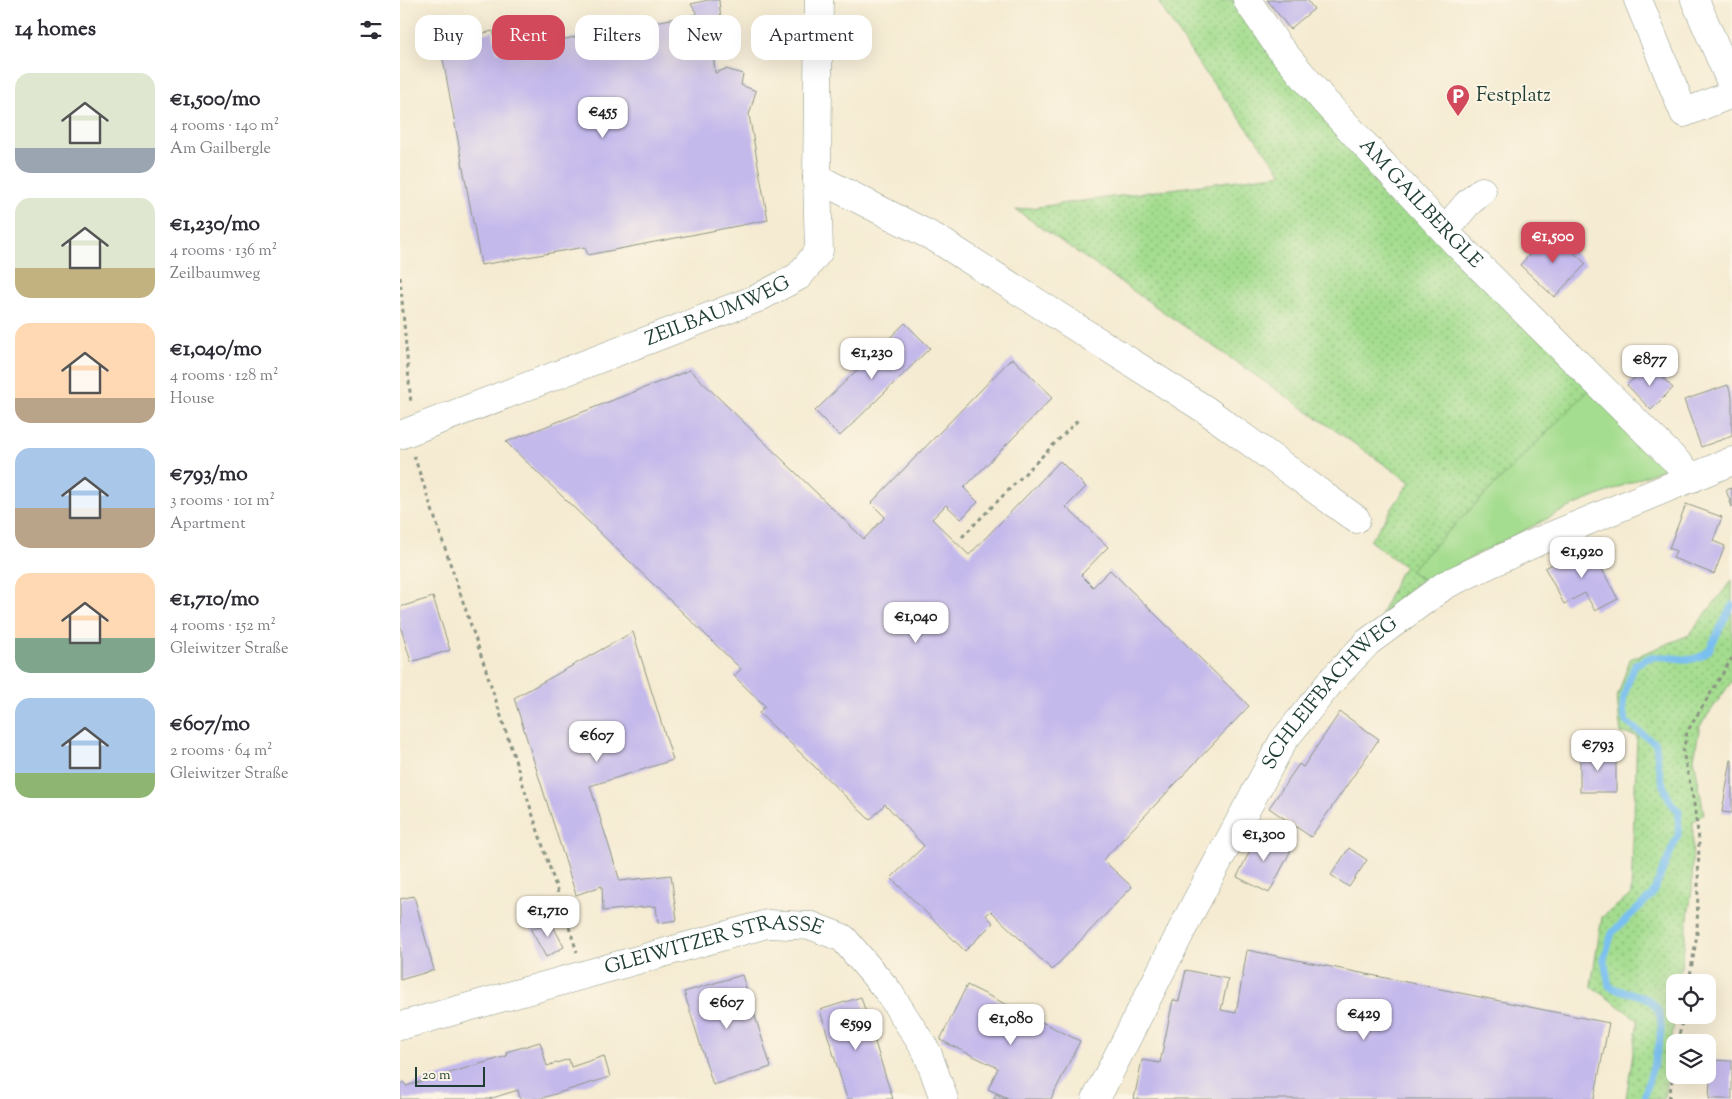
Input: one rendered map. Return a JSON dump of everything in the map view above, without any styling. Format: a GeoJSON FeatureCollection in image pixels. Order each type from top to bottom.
{"type":"FeatureCollection","features":[{"type":"Feature","properties":{"kind":"street","name":"ZEILBAUMWEG"},"geometry":{"type":"LineString","coordinates":[[403,434],[758,298],[800,276],[819,251],[817,178],[819,0]]}},
{"type":"Feature","properties":{"kind":"street","name":"AM GAILBERGLE"},"geometry":{"type":"LineString","coordinates":[[1247,0],[1278,46],[1325,102],[1445,230],[1693,478]]}},
{"type":"Feature","properties":{"kind":"street"},"geometry":{"type":"LineString","coordinates":[[1638,0],[1684,113],[1732,94]]}},
{"type":"Feature","properties":{"kind":"street"},"geometry":{"type":"LineString","coordinates":[[1695,0],[1732,85]]}},
{"type":"Feature","properties":{"kind":"street"},"geometry":{"type":"LineString","coordinates":[[817,178],[937,239],[1206,410],[1356,519]]}},
{"type":"Feature","properties":{"kind":"street"},"geometry":{"type":"LineString","coordinates":[[1445,230],[1467,204],[1482,191]]}},
{"type":"Feature","properties":{"kind":"street","name":"SCHLEIFBACHWEG"},"geometry":{"type":"LineString","coordinates":[[1096,1099],[1195,904],[1283,741],[1332,680],[1368,642],[1445,585],[1539,541],[1732,461]]}},
{"type":"Feature","properties":{"kind":"street","name":"GLEIWITZER STRASSE"},"geometry":{"type":"LineString","coordinates":[[400,1026],[766,924],[812,926],[843,938],[888,991],[927,1052],[944,1099]]}},
{"type":"Feature","properties":{"kind":"path"},"geometry":{"type":"LineString","coordinates":[[400,277],[411,404],[403,434],[494,695],[568,926],[585,973]]}},
{"type":"Feature","properties":{"kind":"path"},"geometry":{"type":"LineString","coordinates":[[962,538],[1080,418]]}},
{"type":"Feature","properties":{"kind":"path"},"geometry":{"type":"LineString","coordinates":[[1690,974],[1697,934],[1699,840],[1693,797],[1683,752],[1687,732],[1732,658]]}},
{"type":"Feature","properties":{"kind":"path"},"geometry":{"type":"LineString","coordinates":[[1669,1099],[1671,1084]]}},
{"type":"Feature","properties":{"kind":"green space"},"geometry":{"type":"Polygon","coordinates":[[[1157,0],[1241,0],[1592,387],[1410,570],[1427,583],[1381,615],[1399,574],[1405,567],[1370,541],[1410,482],[1016,210],[1282,174],[1198,63],[1157,0]]]}},
{"type":"Feature","properties":{"kind":"green space"},"geometry":{"type":"Polygon","coordinates":[[[1592,387],[1668,467],[1568,508],[1478,554],[1427,583],[1410,570],[1592,387]]]}},
{"type":"Feature","properties":{"kind":"green space"},"geometry":{"type":"Polygon","coordinates":[[[1732,580],[1732,681],[1700,726],[1694,758],[1704,814],[1693,822],[1692,889],[1680,974],[1666,974],[1666,1024],[1674,1024],[1673,1034],[1666,1034],[1666,1084],[1664,1099],[1626,1099],[1638,1020],[1591,986],[1602,917],[1631,895],[1637,736],[1621,733],[1617,698],[1630,659],[1689,635],[1732,580]]]}},
{"type":"Feature","properties":{"kind":"building"},"geometry":{"type":"Polygon","coordinates":[[[708,0],[719,0],[720,15],[692,15],[697,14],[691,4],[708,0]]]}},
{"type":"Feature","properties":{"kind":"building"},"geometry":{"type":"Polygon","coordinates":[[[1267,0],[1307,0],[1314,9],[1290,29],[1267,0]]]}},
{"type":"Feature","properties":{"kind":"building"},"geometry":{"type":"Polygon","coordinates":[[[669,19],[669,60],[714,60],[715,73],[726,69],[743,74],[741,85],[756,91],[749,115],[768,220],[588,255],[585,247],[481,265],[443,60],[482,60],[482,33],[492,31],[492,60],[565,60],[565,39],[575,37],[575,60],[659,60],[659,21],[669,19]]]}},
{"type":"Feature","properties":{"kind":"building"},"geometry":{"type":"Polygon","coordinates":[[[1551,231],[1586,264],[1554,297],[1520,265],[1551,231]]]}},
{"type":"Feature","properties":{"kind":"building"},"geometry":{"type":"Polygon","coordinates":[[[905,323],[930,348],[840,436],[815,411],[905,323]]]}},
{"type":"Feature","properties":{"kind":"building"},"geometry":{"type":"Polygon","coordinates":[[[1012,358],[1053,397],[964,488],[978,502],[961,519],[946,505],[932,519],[969,555],[1060,461],[1086,487],[1066,507],[1108,547],[1081,575],[1093,587],[1110,570],[1249,706],[1103,860],[1132,887],[1052,970],[991,911],[986,915],[993,923],[965,951],[891,878],[924,846],[885,804],[870,820],[759,713],[765,706],[734,676],[741,669],[506,442],[690,370],[864,539],[885,517],[871,503],[1012,358]]]}},
{"type":"Feature","properties":{"kind":"building"},"geometry":{"type":"Polygon","coordinates":[[[1649,364],[1673,388],[1651,410],[1627,385],[1649,364]]]}},
{"type":"Feature","properties":{"kind":"building"},"geometry":{"type":"Polygon","coordinates":[[[1728,385],[1732,397],[1732,436],[1701,447],[1684,400],[1728,385]]]}},
{"type":"Feature","properties":{"kind":"building"},"geometry":{"type":"Polygon","coordinates":[[[1732,488],[1732,507],[1726,490],[1732,488]]]}},
{"type":"Feature","properties":{"kind":"building"},"geometry":{"type":"Polygon","coordinates":[[[1686,504],[1722,517],[1713,541],[1725,546],[1714,574],[1673,558],[1676,551],[1669,548],[1686,504]]]}},
{"type":"Feature","properties":{"kind":"building"},"geometry":{"type":"Polygon","coordinates":[[[1589,545],[1618,599],[1595,611],[1585,593],[1564,604],[1545,568],[1589,545]]]}},
{"type":"Feature","properties":{"kind":"building"},"geometry":{"type":"Polygon","coordinates":[[[433,597],[450,650],[411,662],[400,625],[400,607],[433,597]]]}},
{"type":"Feature","properties":{"kind":"building"},"geometry":{"type":"Polygon","coordinates":[[[633,632],[673,760],[590,786],[620,881],[671,875],[677,920],[658,923],[656,906],[603,911],[602,886],[576,895],[514,698],[633,632]]]}},
{"type":"Feature","properties":{"kind":"building"},"geometry":{"type":"Polygon","coordinates":[[[1340,712],[1379,739],[1311,837],[1269,808],[1299,764],[1303,767],[1340,712]]]}},
{"type":"Feature","properties":{"kind":"building"},"geometry":{"type":"Polygon","coordinates":[[[1580,752],[1616,752],[1616,792],[1580,792],[1580,752]]]}},
{"type":"Feature","properties":{"kind":"building"},"geometry":{"type":"Polygon","coordinates":[[[1732,760],[1732,813],[1722,812],[1732,760]]]}},
{"type":"Feature","properties":{"kind":"building"},"geometry":{"type":"Polygon","coordinates":[[[1259,832],[1292,848],[1269,893],[1237,877],[1259,832]]]}},
{"type":"Feature","properties":{"kind":"building"},"geometry":{"type":"Polygon","coordinates":[[[1349,848],[1367,860],[1349,887],[1331,875],[1349,848]]]}},
{"type":"Feature","properties":{"kind":"building"},"geometry":{"type":"Polygon","coordinates":[[[414,896],[434,970],[400,980],[400,899],[414,896]]]}},
{"type":"Feature","properties":{"kind":"building"},"geometry":{"type":"Polygon","coordinates":[[[550,920],[564,947],[546,957],[531,930],[550,920]]]}},
{"type":"Feature","properties":{"kind":"building"},"geometry":{"type":"Polygon","coordinates":[[[1247,950],[1609,1023],[1594,1099],[1134,1099],[1142,1060],[1160,1063],[1173,1000],[1179,1001],[1186,970],[1228,979],[1221,1010],[1236,1013],[1247,950]]]}},
{"type":"Feature","properties":{"kind":"building"},"geometry":{"type":"Polygon","coordinates":[[[742,975],[771,1067],[713,1085],[684,992],[742,975]]]}},
{"type":"Feature","properties":{"kind":"building"},"geometry":{"type":"Polygon","coordinates":[[[967,985],[1080,1041],[1051,1099],[1010,1099],[988,1089],[998,1068],[940,1040],[967,985]]]}},
{"type":"Feature","properties":{"kind":"building"},"geometry":{"type":"Polygon","coordinates":[[[861,997],[893,1099],[847,1099],[820,1010],[861,997]]]}},
{"type":"Feature","properties":{"kind":"building"},"geometry":{"type":"Polygon","coordinates":[[[540,1042],[547,1066],[569,1059],[571,1067],[604,1056],[610,1077],[539,1099],[520,1099],[518,1090],[489,1099],[400,1099],[400,1084],[404,1082],[406,1086],[507,1056],[506,1052],[540,1042]]]}},
{"type":"Feature","properties":{"kind":"building"},"geometry":{"type":"Polygon","coordinates":[[[1716,1060],[1732,1061],[1732,1099],[1709,1099],[1710,1084],[1716,1084],[1716,1060]]]}},
{"type":"Feature","properties":{"kind":"building"},"geometry":{"type":"Polygon","coordinates":[[[996,1094],[1007,1099],[994,1099],[996,1094]]]}},
{"type":"Feature","properties":{"kind":"waterway"},"geometry":{"type":"LineString","coordinates":[[1644,1099],[1655,1061],[1661,1032],[1661,1019],[1657,1008],[1649,1000],[1640,995],[1609,986],[1604,959],[1612,933],[1652,895],[1678,835],[1679,811],[1673,806],[1665,790],[1659,770],[1656,744],[1626,722],[1623,700],[1635,665],[1653,657],[1696,658],[1709,650],[1732,605]]}},
{"type":"Feature","properties":{"kind":"place","name":"Festplatz"},"geometry":{"type":"Point","coordinates":[1458,117]}}]}
